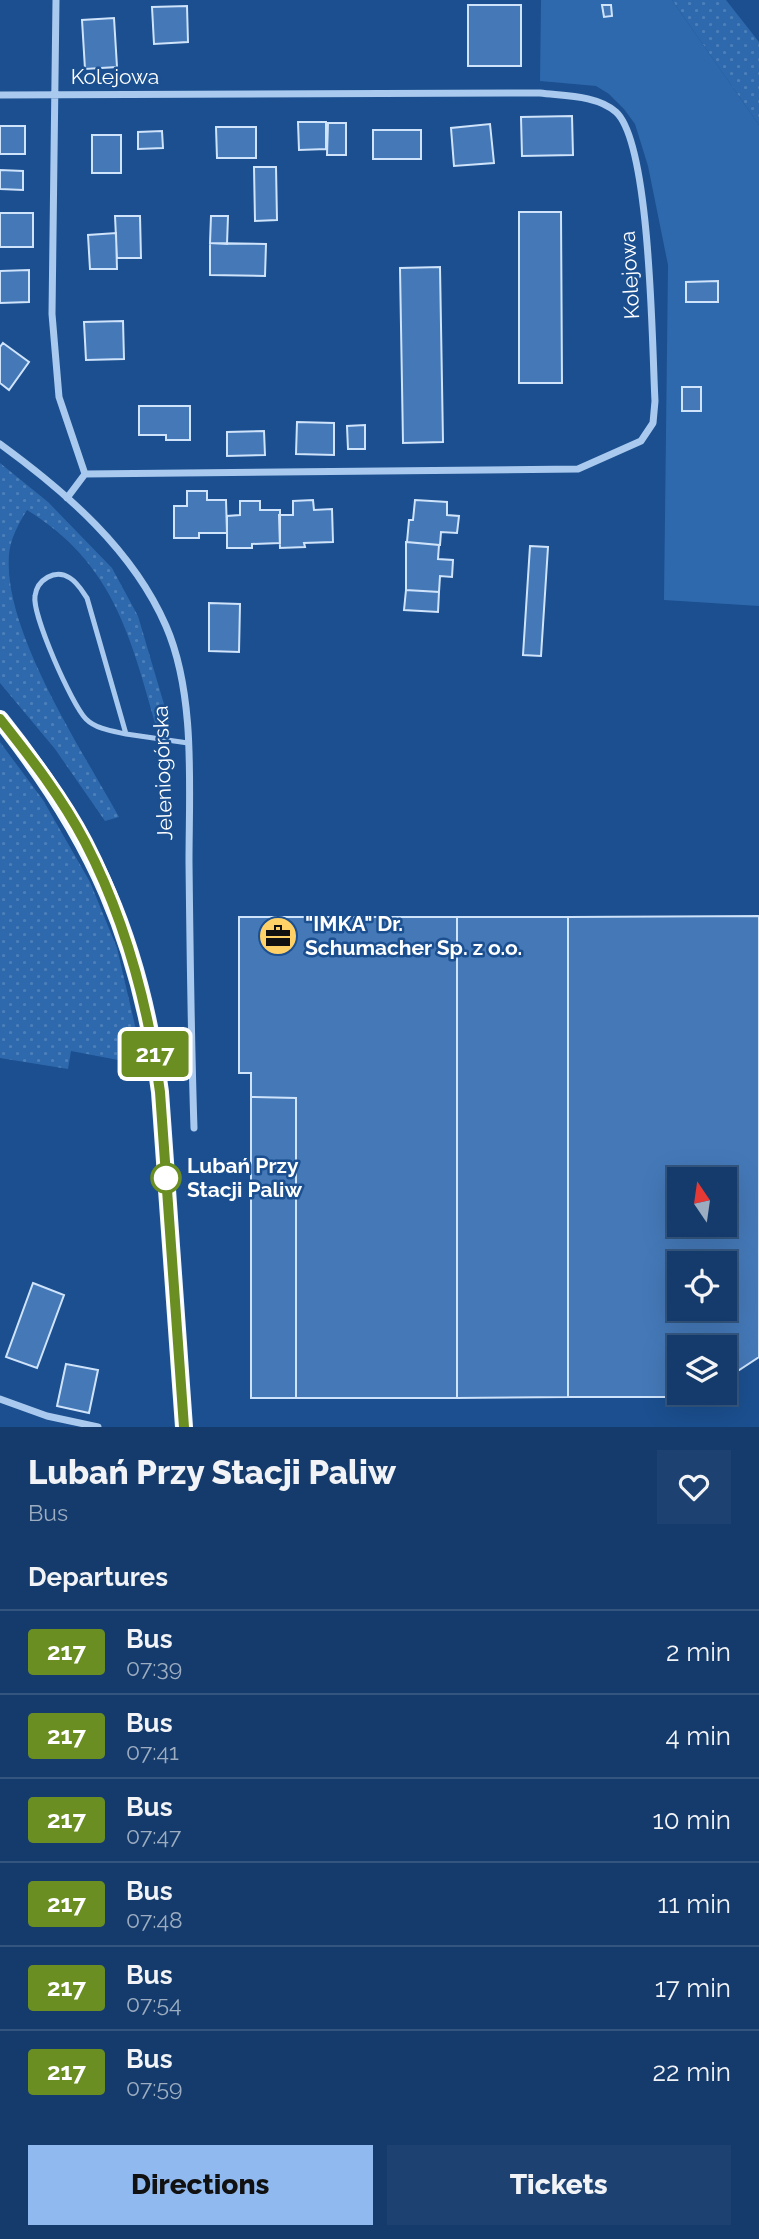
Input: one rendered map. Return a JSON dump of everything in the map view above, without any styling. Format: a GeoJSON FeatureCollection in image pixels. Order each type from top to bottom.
{"type":"FeatureCollection","features":[{"type":"Feature","properties":{"kind":"main road"},"geometry":{"type":"LineString","coordinates":[[0,719],[56,794],[84,841],[113,901],[137,972],[153,1039],[160,1092],[184,1427]]}},
{"type":"Feature","properties":{"kind":"street","name":"Kolejowa"},"geometry":{"type":"LineString","coordinates":[[0,95],[54,95],[540,93],[595,100],[617,112],[630,134],[640,176],[655,401],[653,423],[641,441],[578,469],[85,474],[59,397],[52,314],[54,95],[56,0]]}},
{"type":"Feature","properties":{"kind":"street","name":"Jeleniogórska"},"geometry":{"type":"LineString","coordinates":[[0,444],[47,478],[112,542],[147,589],[166,626],[177,660],[188,743],[194,1128]]}},
{"type":"Feature","properties":{"kind":"street"},"geometry":{"type":"LineString","coordinates":[[67,498],[85,474]]}},
{"type":"Feature","properties":{"kind":"street"},"geometry":{"type":"LineString","coordinates":[[0,1399],[47,1416],[98,1427]]}},
{"type":"Feature","properties":{"kind":"lane"},"geometry":{"type":"LineString","coordinates":[[126,734],[87,598],[69,576],[46,578],[37,586],[34,599],[37,617],[76,706],[93,724],[126,734],[188,743]]}},
{"type":"Feature","properties":{"kind":"shaded area"},"geometry":{"type":"Polygon","coordinates":[[[541,0],[672,0],[759,125],[759,606],[664,600],[668,265],[648,166],[635,124],[609,94],[596,86],[540,81],[541,0]]]}},
{"type":"Feature","properties":{"kind":"shaded area"},"geometry":{"type":"Polygon","coordinates":[[[672,0],[726,0],[759,42],[759,125],[672,0]]]}},
{"type":"Feature","properties":{"kind":"shaded area"},"geometry":{"type":"Polygon","coordinates":[[[0,463],[48,502],[112,568],[138,616],[171,728],[156,726],[126,632],[99,578],[80,553],[27,510],[13,537],[9,555],[10,585],[18,619],[31,654],[66,725],[119,817],[105,821],[55,749],[0,683],[0,463]]]}},
{"type":"Feature","properties":{"kind":"shaded area"},"geometry":{"type":"Polygon","coordinates":[[[0,742],[43,800],[90,882],[117,948],[143,1060],[139,1064],[71,1051],[68,1069],[0,1058],[0,742]]]}},
{"type":"Feature","properties":{"kind":"building"},"geometry":{"type":"Polygon","coordinates":[[[468,5],[521,5],[521,66],[468,66],[468,5]]]}},
{"type":"Feature","properties":{"kind":"building"},"geometry":{"type":"Polygon","coordinates":[[[602,5],[611,5],[612,16],[604,17],[602,5]]]}},
{"type":"Feature","properties":{"kind":"building"},"geometry":{"type":"Polygon","coordinates":[[[187,6],[188,42],[154,44],[152,7],[187,6]]]}},
{"type":"Feature","properties":{"kind":"building"},"geometry":{"type":"Polygon","coordinates":[[[114,18],[117,67],[85,69],[82,20],[114,18]]]}},
{"type":"Feature","properties":{"kind":"building"},"geometry":{"type":"Polygon","coordinates":[[[572,116],[573,155],[522,156],[521,117],[572,116]]]}},
{"type":"Feature","properties":{"kind":"building"},"geometry":{"type":"Polygon","coordinates":[[[298,122],[326,122],[326,149],[299,150],[298,122]]]}},
{"type":"Feature","properties":{"kind":"building"},"geometry":{"type":"Polygon","coordinates":[[[328,123],[346,123],[346,155],[327,155],[328,123]]]}},
{"type":"Feature","properties":{"kind":"building"},"geometry":{"type":"Polygon","coordinates":[[[490,124],[494,163],[454,166],[451,128],[490,124]]]}},
{"type":"Feature","properties":{"kind":"building"},"geometry":{"type":"Polygon","coordinates":[[[0,126],[25,126],[25,154],[0,154],[0,126]]]}},
{"type":"Feature","properties":{"kind":"building"},"geometry":{"type":"Polygon","coordinates":[[[216,127],[256,127],[256,158],[217,158],[216,127]]]}},
{"type":"Feature","properties":{"kind":"building"},"geometry":{"type":"Polygon","coordinates":[[[373,130],[421,130],[421,159],[373,159],[373,130]]]}},
{"type":"Feature","properties":{"kind":"building"},"geometry":{"type":"Polygon","coordinates":[[[162,131],[163,148],[138,149],[138,132],[162,131]]]}},
{"type":"Feature","properties":{"kind":"building"},"geometry":{"type":"Polygon","coordinates":[[[92,135],[121,135],[121,173],[92,173],[92,135]]]}},
{"type":"Feature","properties":{"kind":"building"},"geometry":{"type":"Polygon","coordinates":[[[254,167],[276,167],[277,220],[255,221],[254,167]]]}},
{"type":"Feature","properties":{"kind":"building"},"geometry":{"type":"Polygon","coordinates":[[[0,170],[23,171],[23,190],[0,189],[0,170]]]}},
{"type":"Feature","properties":{"kind":"building"},"geometry":{"type":"Polygon","coordinates":[[[519,212],[561,212],[562,383],[519,383],[519,212]]]}},
{"type":"Feature","properties":{"kind":"building"},"geometry":{"type":"Polygon","coordinates":[[[0,213],[33,213],[33,247],[0,247],[0,213]]]}},
{"type":"Feature","properties":{"kind":"building"},"geometry":{"type":"Polygon","coordinates":[[[115,216],[140,216],[141,258],[117,258],[115,216]]]}},
{"type":"Feature","properties":{"kind":"building"},"geometry":{"type":"Polygon","coordinates":[[[211,216],[228,216],[227,244],[210,243],[211,216]]]}},
{"type":"Feature","properties":{"kind":"building"},"geometry":{"type":"Polygon","coordinates":[[[116,233],[117,269],[90,269],[88,235],[116,233]]]}},
{"type":"Feature","properties":{"kind":"building"},"geometry":{"type":"Polygon","coordinates":[[[210,243],[266,244],[265,276],[210,275],[210,243]]]}},
{"type":"Feature","properties":{"kind":"building"},"geometry":{"type":"Polygon","coordinates":[[[440,267],[443,442],[403,443],[400,268],[440,267]]]}},
{"type":"Feature","properties":{"kind":"building"},"geometry":{"type":"Polygon","coordinates":[[[29,270],[29,302],[0,303],[0,271],[29,270]]]}},
{"type":"Feature","properties":{"kind":"building"},"geometry":{"type":"Polygon","coordinates":[[[718,281],[718,302],[686,302],[686,282],[718,281]]]}},
{"type":"Feature","properties":{"kind":"building"},"geometry":{"type":"Polygon","coordinates":[[[123,321],[124,359],[86,360],[84,322],[123,321]]]}},
{"type":"Feature","properties":{"kind":"building"},"geometry":{"type":"Polygon","coordinates":[[[3,343],[29,362],[9,390],[0,383],[0,347],[3,343]]]}},
{"type":"Feature","properties":{"kind":"building"},"geometry":{"type":"Polygon","coordinates":[[[682,387],[701,387],[701,411],[682,411],[682,387]]]}},
{"type":"Feature","properties":{"kind":"building"},"geometry":{"type":"Polygon","coordinates":[[[139,406],[190,406],[190,440],[166,440],[166,435],[139,435],[139,406]]]}},
{"type":"Feature","properties":{"kind":"building"},"geometry":{"type":"Polygon","coordinates":[[[297,422],[334,423],[334,455],[296,454],[297,422]]]}},
{"type":"Feature","properties":{"kind":"building"},"geometry":{"type":"Polygon","coordinates":[[[365,425],[365,449],[348,449],[347,426],[365,425]]]}},
{"type":"Feature","properties":{"kind":"building"},"geometry":{"type":"Polygon","coordinates":[[[264,431],[265,455],[227,456],[227,432],[264,431]]]}},
{"type":"Feature","properties":{"kind":"building"},"geometry":{"type":"Polygon","coordinates":[[[187,491],[207,491],[207,500],[226,500],[227,533],[199,533],[199,538],[174,538],[174,506],[187,506],[187,491]]]}},
{"type":"Feature","properties":{"kind":"building"},"geometry":{"type":"Polygon","coordinates":[[[313,500],[314,510],[332,509],[333,542],[304,543],[305,547],[280,548],[279,515],[293,515],[293,501],[313,500]]]}},
{"type":"Feature","properties":{"kind":"building"},"geometry":{"type":"Polygon","coordinates":[[[415,500],[447,502],[447,515],[459,516],[457,533],[441,532],[440,545],[407,542],[409,520],[413,520],[415,500]]]}},
{"type":"Feature","properties":{"kind":"building"},"geometry":{"type":"Polygon","coordinates":[[[240,501],[260,501],[260,510],[280,510],[280,543],[252,544],[252,548],[227,548],[227,516],[240,515],[240,501]]]}},
{"type":"Feature","properties":{"kind":"building"},"geometry":{"type":"Polygon","coordinates":[[[406,542],[439,545],[438,559],[453,560],[452,577],[440,576],[439,592],[406,590],[406,542]]]}},
{"type":"Feature","properties":{"kind":"building"},"geometry":{"type":"Polygon","coordinates":[[[530,546],[548,547],[541,656],[523,655],[530,546]]]}},
{"type":"Feature","properties":{"kind":"building"},"geometry":{"type":"Polygon","coordinates":[[[406,590],[439,592],[438,612],[404,610],[406,590]]]}},
{"type":"Feature","properties":{"kind":"building"},"geometry":{"type":"Polygon","coordinates":[[[209,603],[240,604],[239,652],[209,651],[209,603]]]}},
{"type":"Feature","properties":{"kind":"building"},"geometry":{"type":"Polygon","coordinates":[[[759,916],[759,1357],[737,1371],[737,1335],[667,1335],[667,1397],[568,1397],[568,917],[759,916]]]}},
{"type":"Feature","properties":{"kind":"building"},"geometry":{"type":"Polygon","coordinates":[[[239,917],[457,917],[457,1398],[296,1398],[296,1098],[251,1097],[251,1073],[239,1073],[239,917]]]}},
{"type":"Feature","properties":{"kind":"building"},"geometry":{"type":"Polygon","coordinates":[[[457,917],[568,917],[568,1397],[457,1398],[457,917]]]}},
{"type":"Feature","properties":{"kind":"building"},"geometry":{"type":"Polygon","coordinates":[[[251,1097],[296,1098],[296,1398],[251,1398],[251,1097]]]}},
{"type":"Feature","properties":{"kind":"building"},"geometry":{"type":"Polygon","coordinates":[[[33,1283],[64,1295],[37,1368],[6,1357],[33,1283]]]}},
{"type":"Feature","properties":{"kind":"building"},"geometry":{"type":"Polygon","coordinates":[[[66,1364],[98,1370],[89,1413],[57,1406],[66,1364]]]}},
{"type":"Feature","properties":{"kind":"bus line","name":"217"},"geometry":{"type":"LineString","coordinates":[[0,719],[56,794],[84,841],[113,901],[137,972],[153,1039],[160,1092],[184,1427]]}},
{"type":"Feature","properties":{"kind":"place","name":"\"IMKA\" Dr. Schumacher Sp. z o.o."},"geometry":{"type":"Point","coordinates":[278,936]}},
{"type":"Feature","properties":{"kind":"place","name":"Lubań Przy Stacji Paliw"},"geometry":{"type":"Point","coordinates":[166,1178]}}]}
